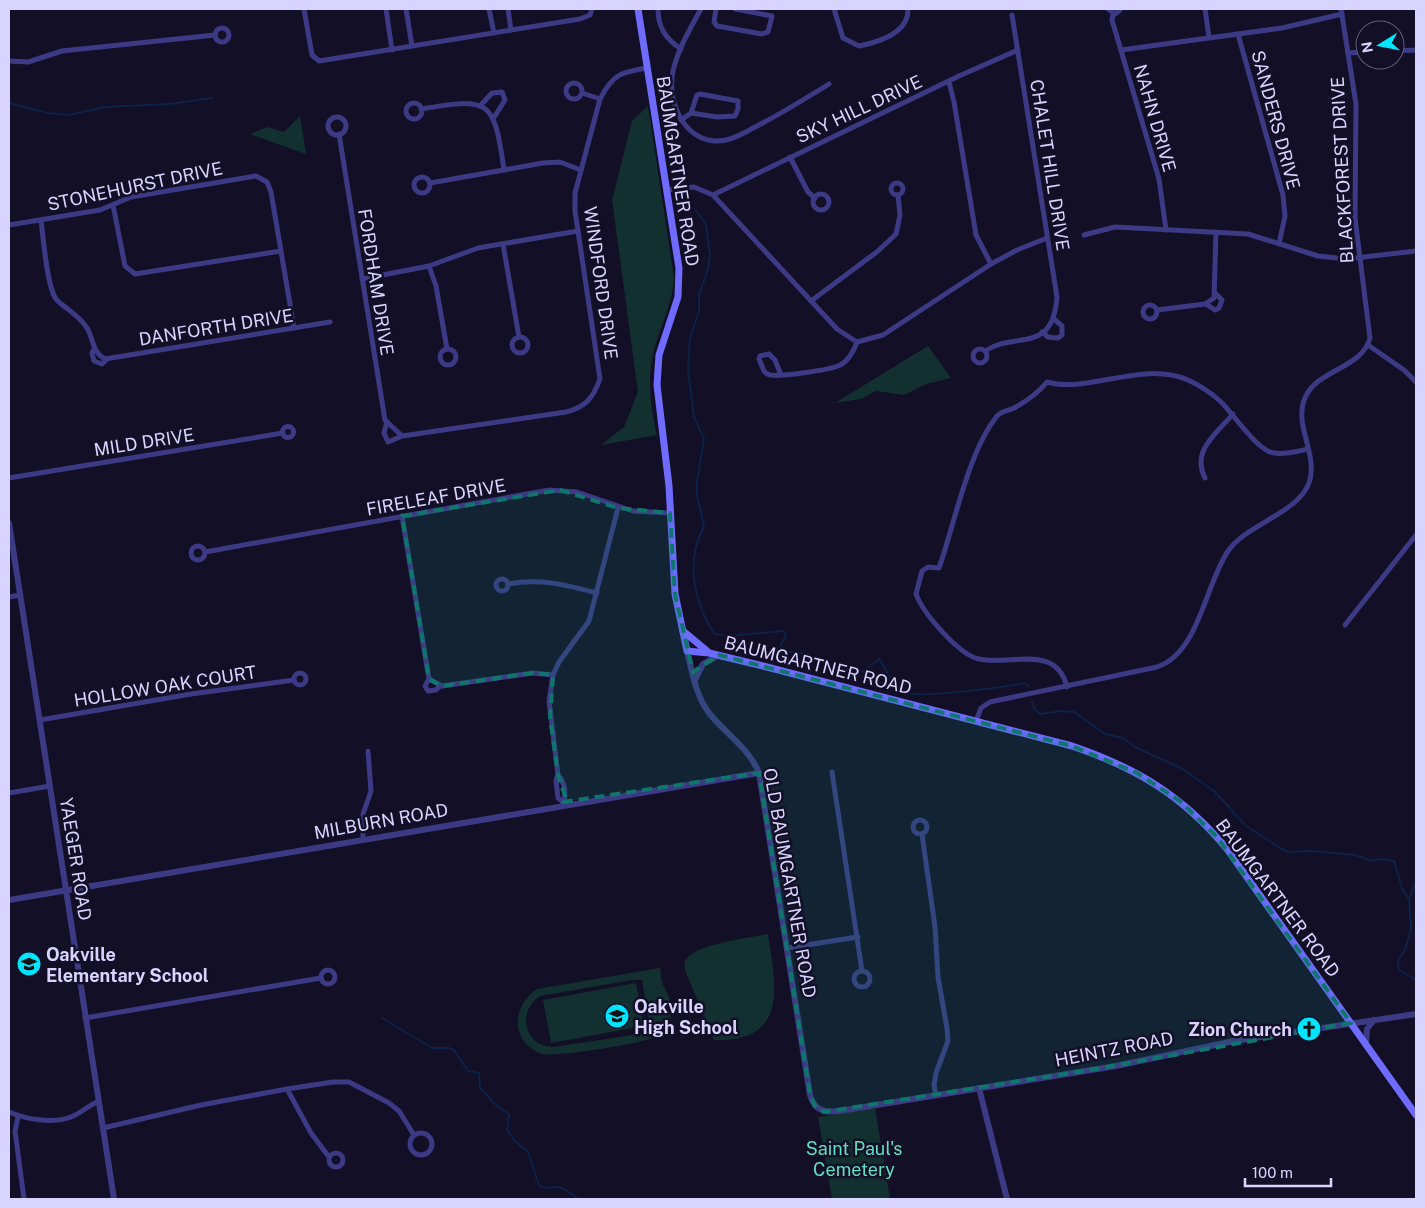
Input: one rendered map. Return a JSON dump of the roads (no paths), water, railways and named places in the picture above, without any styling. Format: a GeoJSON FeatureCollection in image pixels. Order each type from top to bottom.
{"type":"FeatureCollection","features":[{"type":"Feature","properties":{"kind":"main road","name":"BAUMGARTNER ROAD"},"geometry":{"type":"LineString","coordinates":[[638,9],[679,268],[680,286],[659,355],[657,385],[668,470],[673,578],[687,651],[709,653],[1072,746],[1104,757],[1138,773],[1180,801],[1227,849],[1416,1115]]}},
{"type":"Feature","properties":{"kind":"main road"},"geometry":{"type":"LineString","coordinates":[[683,630],[709,653]]}},
{"type":"Feature","properties":{"kind":"street"},"geometry":{"type":"LineString","coordinates":[[304,9],[310,50],[316,60],[392,50],[580,19],[590,15],[592,9]]}},
{"type":"Feature","properties":{"kind":"street"},"geometry":{"type":"LineString","coordinates":[[386,9],[392,50]]}},
{"type":"Feature","properties":{"kind":"street"},"geometry":{"type":"LineString","coordinates":[[406,9],[412,46]]}},
{"type":"Feature","properties":{"kind":"street"},"geometry":{"type":"LineString","coordinates":[[490,9],[494,33]]}},
{"type":"Feature","properties":{"kind":"street"},"geometry":{"type":"LineString","coordinates":[[508,9],[511,30]]}},
{"type":"Feature","properties":{"kind":"street"},"geometry":{"type":"LineString","coordinates":[[658,9],[663,32],[668,41],[681,49]]}},
{"type":"Feature","properties":{"kind":"street"},"geometry":{"type":"LineString","coordinates":[[700,9],[681,49],[673,74],[674,101],[681,120],[687,129],[702,138],[713,141],[734,138],[790,109],[829,84]]}},
{"type":"Feature","properties":{"kind":"street"},"geometry":{"type":"LineString","coordinates":[[716,9],[714,22],[717,26],[766,34],[772,16],[734,9]]}},
{"type":"Feature","properties":{"kind":"street"},"geometry":{"type":"LineString","coordinates":[[834,9],[843,38],[859,46],[876,41],[901,28],[907,20],[908,9]]}},
{"type":"Feature","properties":{"kind":"street"},"geometry":{"type":"LineString","coordinates":[[1108,9],[1113,14],[1117,14],[1122,9]]}},
{"type":"Feature","properties":{"kind":"street"},"geometry":{"type":"LineString","coordinates":[[1206,9],[1209,37]]}},
{"type":"Feature","properties":{"kind":"street"},"geometry":{"type":"LineString","coordinates":[[1121,50],[1282,28],[1341,11]]}},
{"type":"Feature","properties":{"kind":"street","name":"BLACKFOREST DRIVE"},"geometry":{"type":"LineString","coordinates":[[1341,11],[1357,122],[1354,218],[1370,328],[1368,345]]}},
{"type":"Feature","properties":{"kind":"street","name":"NAHN DRIVE"},"geometry":{"type":"LineString","coordinates":[[1113,14],[1121,50],[1159,179],[1166,230]]}},
{"type":"Feature","properties":{"kind":"street","name":"CHALET HILL DRIVE"},"geometry":{"type":"LineString","coordinates":[[985,351],[992,347],[1031,340],[1042,332],[1054,319],[1057,297],[1012,15]]}},
{"type":"Feature","properties":{"kind":"street","name":"SANDERS DRIVE"},"geometry":{"type":"LineString","coordinates":[[1238,34],[1283,195],[1284,216],[1279,244]]}},
{"type":"Feature","properties":{"kind":"street"},"geometry":{"type":"LineString","coordinates":[[9,61],[28,62],[62,51],[215,35]]}},
{"type":"Feature","properties":{"kind":"street","name":"SKY HILL DRIVE"},"geometry":{"type":"LineString","coordinates":[[713,195],[1018,50]]}},
{"type":"Feature","properties":{"kind":"street"},"geometry":{"type":"LineString","coordinates":[[1348,53],[1355,53]]}},
{"type":"Feature","properties":{"kind":"street","name":"WINDFORD DRIVE"},"geometry":{"type":"LineString","coordinates":[[387,422],[384,434],[388,442],[402,436],[566,412],[579,409],[590,400],[600,378],[600,370],[578,231],[575,192],[600,98],[606,87],[616,76],[623,72],[647,68]]}},
{"type":"Feature","properties":{"kind":"street"},"geometry":{"type":"LineString","coordinates":[[949,82],[976,235],[991,264]]}},
{"type":"Feature","properties":{"kind":"street"},"geometry":{"type":"LineString","coordinates":[[480,106],[492,93],[502,92],[505,100],[493,119]]}},
{"type":"Feature","properties":{"kind":"street"},"geometry":{"type":"LineString","coordinates":[[582,93],[600,98]]}},
{"type":"Feature","properties":{"kind":"street"},"geometry":{"type":"LineString","coordinates":[[681,120],[691,112],[697,95],[738,101],[738,109],[735,116],[717,117],[691,112]]}},
{"type":"Feature","properties":{"kind":"street"},"geometry":{"type":"LineString","coordinates":[[421,110],[454,104],[469,103],[480,106],[493,119],[498,132],[504,170]]}},
{"type":"Feature","properties":{"kind":"street","name":"FORDHAM DRIVE"},"geometry":{"type":"LineString","coordinates":[[339,134],[378,385],[387,422]]}},
{"type":"Feature","properties":{"kind":"street"},"geometry":{"type":"LineString","coordinates":[[790,157],[808,192],[815,198]]}},
{"type":"Feature","properties":{"kind":"street"},"geometry":{"type":"LineString","coordinates":[[430,183],[560,162],[581,170]]}},
{"type":"Feature","properties":{"kind":"street","name":"STONEHURST DRIVE"},"geometry":{"type":"LineString","coordinates":[[9,225],[100,210],[131,197],[256,176],[263,179],[270,186],[294,328]]}},
{"type":"Feature","properties":{"kind":"street"},"geometry":{"type":"LineString","coordinates":[[667,190],[694,187],[713,195],[836,329],[857,342],[883,335],[991,264],[1017,250],[1048,238]]}},
{"type":"Feature","properties":{"kind":"street"},"geometry":{"type":"LineString","coordinates":[[811,301],[878,251],[896,234],[900,215],[898,195]]}},
{"type":"Feature","properties":{"kind":"street"},"geometry":{"type":"LineString","coordinates":[[113,205],[125,266],[135,274],[281,251]]}},
{"type":"Feature","properties":{"kind":"street","name":"DANFORTH DRIVE"},"geometry":{"type":"LineString","coordinates":[[41,220],[51,288],[56,299],[86,327],[94,349],[98,355],[107,359],[330,322]]}},
{"type":"Feature","properties":{"kind":"street"},"geometry":{"type":"LineString","coordinates":[[1084,235],[1115,228],[1248,234],[1318,256],[1359,259],[1416,251]]}},
{"type":"Feature","properties":{"kind":"street"},"geometry":{"type":"LineString","coordinates":[[362,279],[429,266],[457,254],[578,231]]}},
{"type":"Feature","properties":{"kind":"street"},"geometry":{"type":"LineString","coordinates":[[1157,310],[1206,304],[1214,298],[1216,232]]}},
{"type":"Feature","properties":{"kind":"street"},"geometry":{"type":"LineString","coordinates":[[503,244],[519,337]]}},
{"type":"Feature","properties":{"kind":"street"},"geometry":{"type":"LineString","coordinates":[[429,266],[436,286],[447,348]]}},
{"type":"Feature","properties":{"kind":"street"},"geometry":{"type":"LineString","coordinates":[[1206,304],[1215,310],[1220,308],[1222,300],[1215,293]]}},
{"type":"Feature","properties":{"kind":"street","name":"CHALET HILL DRIVE"},"geometry":{"type":"LineString","coordinates":[[1042,332],[1048,337],[1058,338],[1062,335],[1062,326],[1054,319]]}},
{"type":"Feature","properties":{"kind":"street"},"geometry":{"type":"LineString","coordinates":[[780,374],[769,354],[760,356],[761,364],[767,374],[780,374],[838,366],[855,350],[857,342]]}},
{"type":"Feature","properties":{"kind":"street"},"geometry":{"type":"LineString","coordinates":[[976,721],[978,712],[985,704],[1157,668],[1171,661],[1181,652],[1230,549],[1243,535],[1299,498],[1306,489],[1311,474],[1302,414],[1307,393],[1316,383],[1358,357],[1368,345],[1404,370],[1416,382]]}},
{"type":"Feature","properties":{"kind":"street"},"geometry":{"type":"LineString","coordinates":[[1067,687],[1059,669],[1047,661],[985,660],[969,656],[958,648],[940,627],[925,609],[916,594],[922,571],[928,567],[939,568],[973,464],[990,426],[1001,413],[1016,407],[1040,390],[1047,382],[1069,384],[1152,374],[1177,376],[1199,386],[1221,401],[1267,451],[1281,454],[1308,449]]}},
{"type":"Feature","properties":{"kind":"street"},"geometry":{"type":"LineString","coordinates":[[1205,478],[1199,465],[1201,453],[1233,414]]}},
{"type":"Feature","properties":{"kind":"street"},"geometry":{"type":"LineString","coordinates":[[387,422],[402,436]]}},
{"type":"Feature","properties":{"kind":"street","name":"MILD DRIVE"},"geometry":{"type":"LineString","coordinates":[[9,478],[283,433]]}},
{"type":"Feature","properties":{"kind":"street","name":"FIRELEAF DRIVE"},"geometry":{"type":"LineString","coordinates":[[205,552],[402,516],[560,490],[577,492],[618,508],[670,513]]}},
{"type":"Feature","properties":{"kind":"street"},"geometry":{"type":"LineString","coordinates":[[563,803],[566,799],[562,780],[558,776],[549,701],[553,676],[559,662],[589,621],[618,508]]}},
{"type":"Feature","properties":{"kind":"street"},"geometry":{"type":"LineString","coordinates":[[402,516],[429,679],[425,686],[428,691],[436,690],[440,686],[533,673],[553,676]]}},
{"type":"Feature","properties":{"kind":"street","name":"YAEGER ROAD"},"geometry":{"type":"LineString","coordinates":[[9,523],[114,1199]]}},
{"type":"Feature","properties":{"kind":"street"},"geometry":{"type":"LineString","coordinates":[[1345,625],[1416,535]]}},
{"type":"Feature","properties":{"kind":"street"},"geometry":{"type":"LineString","coordinates":[[508,584],[529,580],[544,581],[597,593]]}},
{"type":"Feature","properties":{"kind":"street"},"geometry":{"type":"LineString","coordinates":[[9,597],[20,595]]}},
{"type":"Feature","properties":{"kind":"street","name":"OLD BAUMGARTNER ROAD"},"geometry":{"type":"LineString","coordinates":[[687,651],[700,698],[708,712],[751,757],[759,773],[810,1095],[818,1109]]}},
{"type":"Feature","properties":{"kind":"street"},"geometry":{"type":"LineString","coordinates":[[695,682],[703,664],[719,656]]}},
{"type":"Feature","properties":{"kind":"street"},"geometry":{"type":"LineString","coordinates":[[429,679],[440,686]]}},
{"type":"Feature","properties":{"kind":"street","name":"HOLLOW OAK COURT"},"geometry":{"type":"LineString","coordinates":[[40,720],[191,694],[294,680]]}},
{"type":"Feature","properties":{"kind":"street"},"geometry":{"type":"LineString","coordinates":[[363,839],[363,814],[371,791],[368,751]]}},
{"type":"Feature","properties":{"kind":"street"},"geometry":{"type":"LineString","coordinates":[[832,772],[862,971]]}},
{"type":"Feature","properties":{"kind":"street","name":"MILBURN ROAD"},"geometry":{"type":"LineString","coordinates":[[9,900],[563,803],[759,773]]}},
{"type":"Feature","properties":{"kind":"street"},"geometry":{"type":"LineString","coordinates":[[9,794],[50,786]]}},
{"type":"Feature","properties":{"kind":"street"},"geometry":{"type":"LineString","coordinates":[[922,834],[935,926],[938,977],[948,1041],[936,1073],[936,1095]]}},
{"type":"Feature","properties":{"kind":"street"},"geometry":{"type":"LineString","coordinates":[[787,948],[858,937]]}},
{"type":"Feature","properties":{"kind":"street"},"geometry":{"type":"LineString","coordinates":[[86,1018],[321,978]]}},
{"type":"Feature","properties":{"kind":"street","name":"HEINTZ ROAD"},"geometry":{"type":"LineString","coordinates":[[818,1109],[832,1112],[1103,1068],[1195,1048],[1416,1014]]}},
{"type":"Feature","properties":{"kind":"street"},"geometry":{"type":"LineString","coordinates":[[1366,1044],[1368,1030],[1374,1020]]}},
{"type":"Feature","properties":{"kind":"street"},"geometry":{"type":"LineString","coordinates":[[103,1128],[201,1105],[287,1089],[333,1082],[349,1082],[389,1102],[399,1111],[414,1135]]}},
{"type":"Feature","properties":{"kind":"street"},"geometry":{"type":"LineString","coordinates":[[979,1088],[1007,1199]]}},
{"type":"Feature","properties":{"kind":"street"},"geometry":{"type":"LineString","coordinates":[[287,1089],[311,1133],[329,1157]]}},
{"type":"Feature","properties":{"kind":"street"},"geometry":{"type":"LineString","coordinates":[[9,1112],[18,1117],[33,1120],[70,1117],[99,1101]]}},
{"type":"Feature","properties":{"kind":"street"},"geometry":{"type":"LineString","coordinates":[[18,1117],[15,1131],[24,1199]]}},
{"type":"Feature","properties":{"kind":"street"},"geometry":{"type":"LineString","coordinates":[[422,1133],[429,1136],[432,1143],[428,1154],[417,1155],[411,1151],[409,1143],[414,1135],[422,1133]]}},
{"type":"Feature","properties":{"kind":"waterway"},"geometry":{"type":"LineString","coordinates":[[9,103],[48,113],[69,115],[105,107],[169,104],[213,98]]}},
{"type":"Feature","properties":{"kind":"waterway"},"geometry":{"type":"LineString","coordinates":[[696,211],[706,224],[710,255],[708,269],[699,296],[699,311],[690,339],[688,369],[694,417],[704,439],[697,481],[697,496],[704,526],[698,539],[695,553],[694,581],[701,609],[715,634],[728,636],[784,631],[786,635],[781,645],[781,651],[808,654],[842,672],[857,674],[879,659],[896,688],[899,691],[908,693],[960,692],[1025,683],[1029,687]]}},
{"type":"Feature","properties":{"kind":"waterway"},"geometry":{"type":"LineString","coordinates":[[1032,702],[1035,710],[1041,714],[1061,711],[1074,712],[1105,734],[1123,738],[1135,747],[1183,769],[1215,792],[1246,826],[1288,852],[1312,851],[1355,855],[1372,861],[1381,859],[1394,861],[1402,888],[1409,900],[1411,929],[1405,950],[1398,960],[1399,970],[1416,980]]}},
{"type":"Feature","properties":{"kind":"waterway"},"geometry":{"type":"LineString","coordinates":[[1409,900],[1416,881]]}},
{"type":"Feature","properties":{"kind":"waterway"},"geometry":{"type":"LineString","coordinates":[[382,1018],[432,1048],[449,1048],[454,1050],[468,1071],[479,1073],[480,1088],[496,1105],[509,1114],[507,1130],[515,1141],[528,1152],[539,1186],[562,1188],[579,1199]]}},
{"type":"Feature","properties":{"kind":"place","name":"Oakville Elementary School"},"geometry":{"type":"Point","coordinates":[29,964]}},
{"type":"Feature","properties":{"kind":"place","name":"Oakville High School"},"geometry":{"type":"Point","coordinates":[617,1016]}},
{"type":"Feature","properties":{"kind":"place","name":"Zion Church"},"geometry":{"type":"Point","coordinates":[1309,1029]}},
{"type":"Feature","properties":{"kind":"park label","name":"Saint Paul's Cemetery"},"geometry":{"type":"Point","coordinates":[854,1158]}}]}
